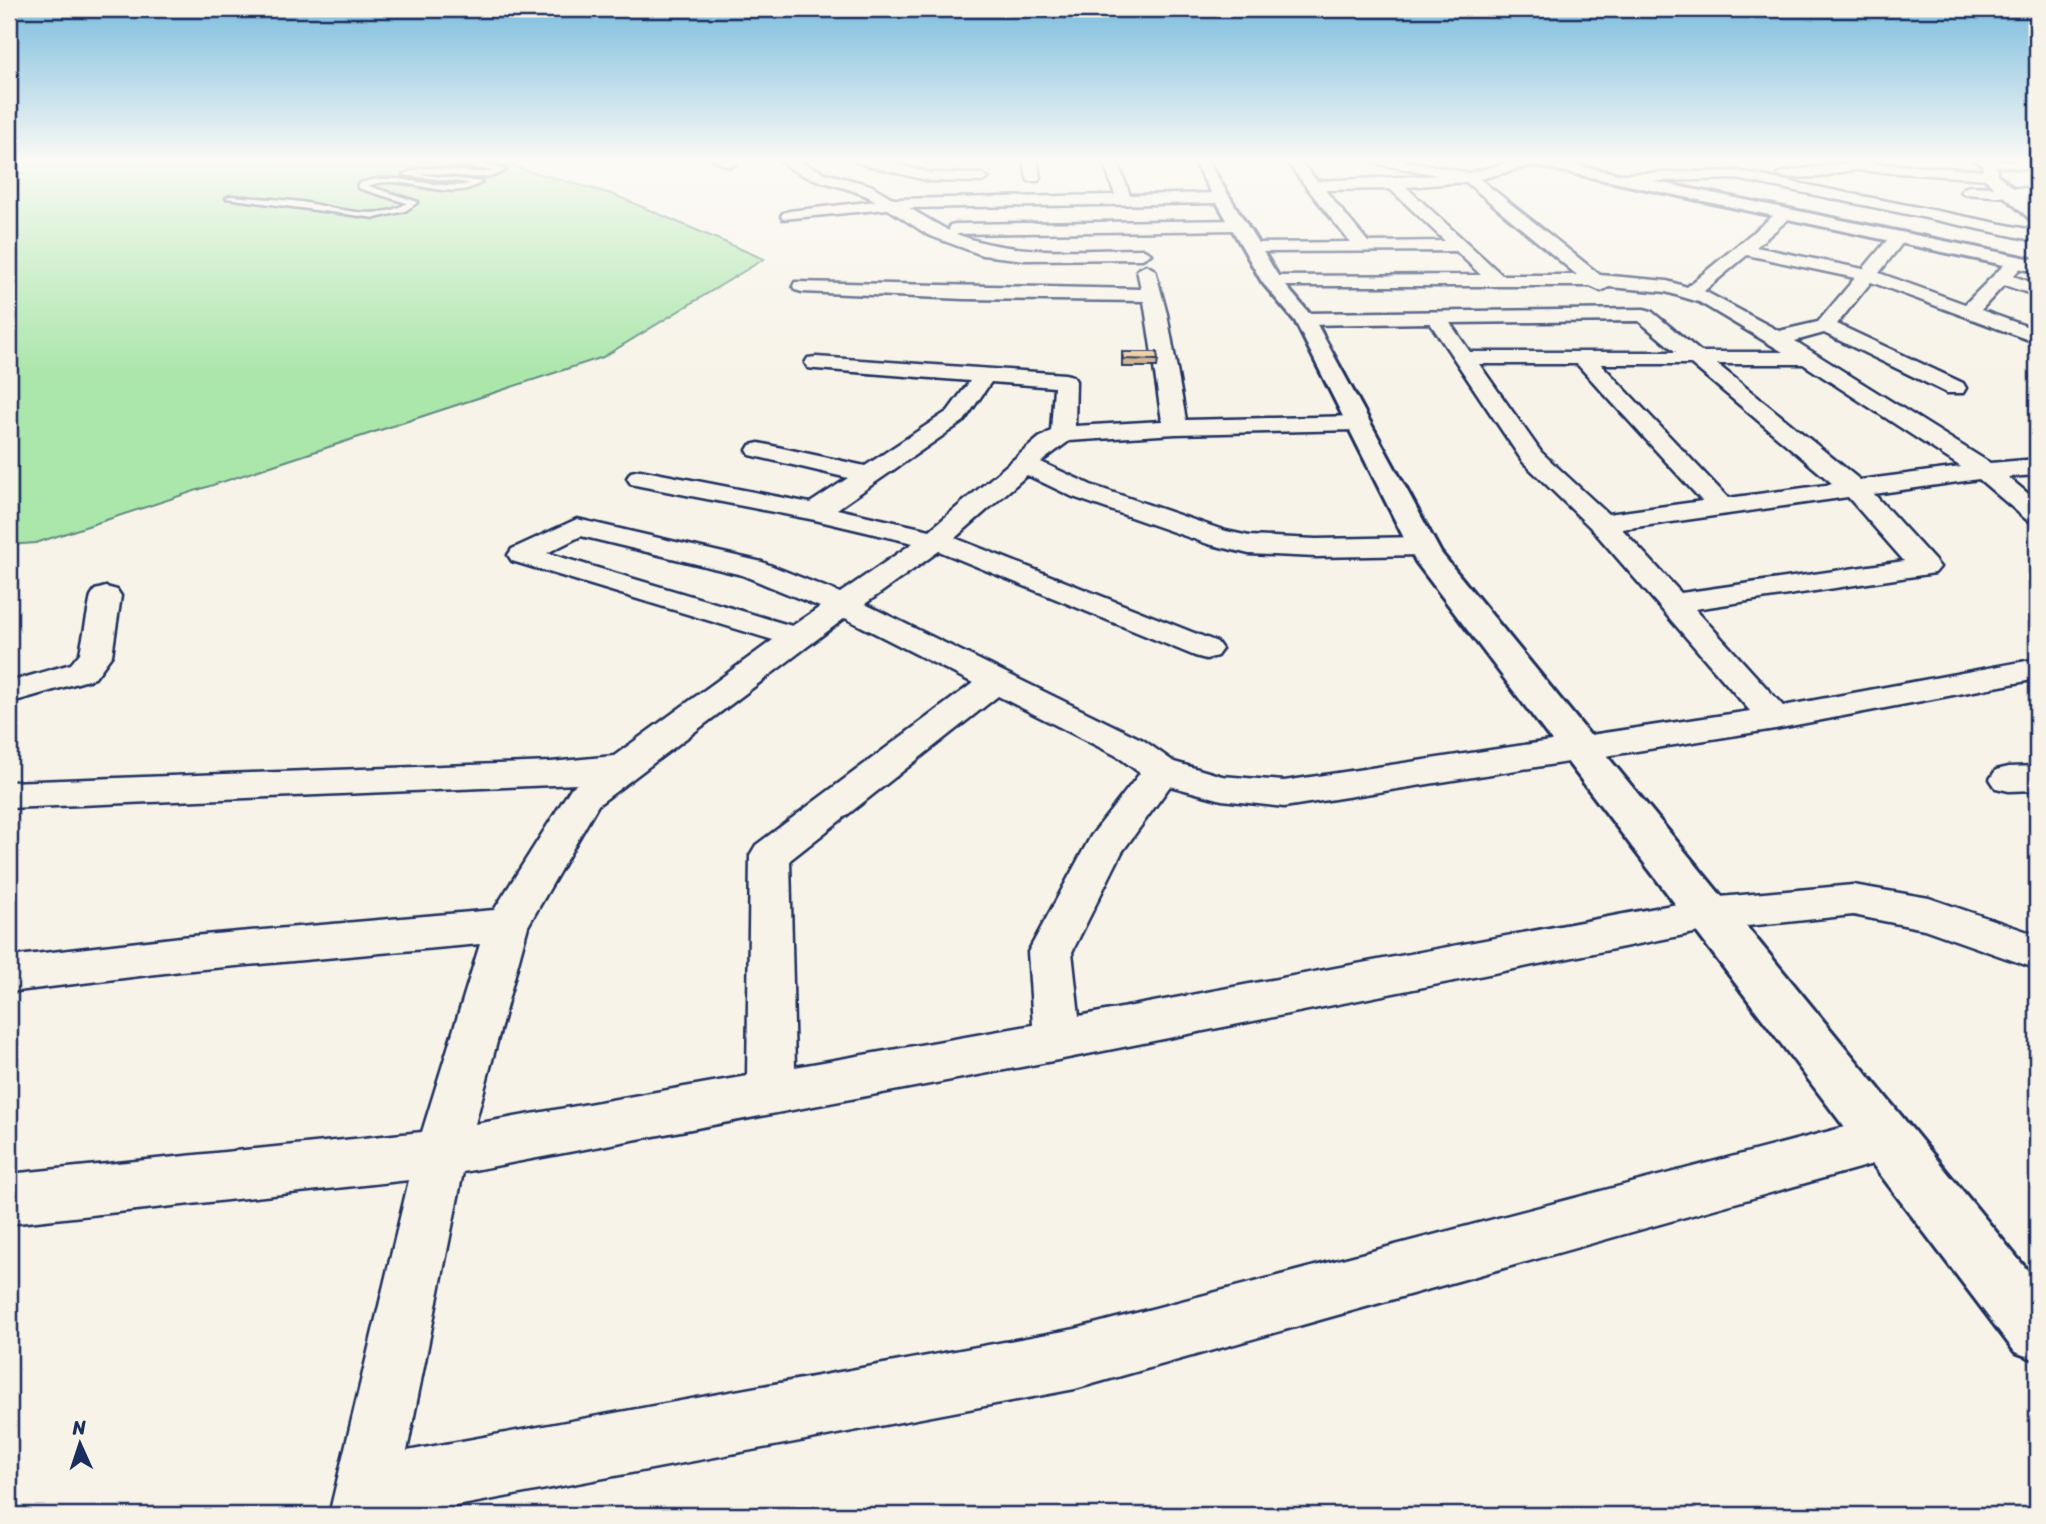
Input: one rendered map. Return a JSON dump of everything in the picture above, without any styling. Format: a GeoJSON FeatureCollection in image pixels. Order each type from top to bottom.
{"type":"FeatureCollection","features":[{"type":"Feature","properties":{"kind":"street"},"geometry":{"type":"LineString","coordinates":[[936,231],[964,245],[1004,254],[1142,254]]}},
{"type":"Feature","properties":{"kind":"street"},"geometry":{"type":"LineString","coordinates":[[1135,231],[1152,295],[1175,428]]}},
{"type":"Feature","properties":{"kind":"street"},"geometry":{"type":"LineString","coordinates":[[1242,231],[1272,282],[1304,320],[1422,546],[2037,1330]]}},
{"type":"Feature","properties":{"kind":"street"},"geometry":{"type":"LineString","coordinates":[[1277,231],[1363,247],[1459,246]]}},
{"type":"Feature","properties":{"kind":"street"},"geometry":{"type":"LineString","coordinates":[[1350,231],[1363,247]]}},
{"type":"Feature","properties":{"kind":"street"},"geometry":{"type":"LineString","coordinates":[[1443,231],[1497,280]]}},
{"type":"Feature","properties":{"kind":"street"},"geometry":{"type":"LineString","coordinates":[[1534,231],[1593,280],[1644,315],[1856,489],[1925,567],[1674,603]]}},
{"type":"Feature","properties":{"kind":"street"},"geometry":{"type":"LineString","coordinates":[[1692,292],[1764,231]]}},
{"type":"Feature","properties":{"kind":"street"},"geometry":{"type":"LineString","coordinates":[[1871,231],[2037,266]]}},
{"type":"Feature","properties":{"kind":"street"},"geometry":{"type":"LineString","coordinates":[[2012,231],[2037,236]]}},
{"type":"Feature","properties":{"kind":"street"},"geometry":{"type":"LineString","coordinates":[[1776,338],[1802,334],[1825,326],[1899,237]]}},
{"type":"Feature","properties":{"kind":"street"},"geometry":{"type":"LineString","coordinates":[[1743,249],[1868,275],[2037,337]]}},
{"type":"Feature","properties":{"kind":"street"},"geometry":{"type":"LineString","coordinates":[[1968,312],[2017,262]]}},
{"type":"Feature","properties":{"kind":"street"},"geometry":{"type":"LineString","coordinates":[[2000,278],[2037,290]]}},
{"type":"Feature","properties":{"kind":"street"},"geometry":{"type":"LineString","coordinates":[[1272,282],[1593,280],[1640,283],[1692,292],[1776,338],[1985,471],[2037,514]]}},
{"type":"Feature","properties":{"kind":"street"},"geometry":{"type":"LineString","coordinates":[[802,286],[964,293],[1152,295]]}},
{"type":"Feature","properties":{"kind":"street"},"geometry":{"type":"LineString","coordinates":[[1304,320],[1644,315]]}},
{"type":"Feature","properties":{"kind":"street"},"geometry":{"type":"LineString","coordinates":[[1436,318],[1532,457],[1602,523],[1775,718]]}},
{"type":"Feature","properties":{"kind":"street"},"geometry":{"type":"LineString","coordinates":[[1825,326],[1955,387]]}},
{"type":"Feature","properties":{"kind":"street"},"geometry":{"type":"LineString","coordinates":[[1464,358],[1805,358]]}},
{"type":"Feature","properties":{"kind":"street"},"geometry":{"type":"LineString","coordinates":[[1583,358],[1721,507]]}},
{"type":"Feature","properties":{"kind":"street"},"geometry":{"type":"LineString","coordinates":[[816,363],[1065,381],[1063,434]]}},
{"type":"Feature","properties":{"kind":"street"},"geometry":{"type":"LineString","coordinates":[[815,512],[956,416],[986,374]]}},
{"type":"Feature","properties":{"kind":"street"},"geometry":{"type":"LineString","coordinates":[[1358,423],[1063,434],[1048,443],[936,540],[797,637],[584,797],[507,925],[442,1153],[365,1503],[1075,1359],[1887,1139]]}},
{"type":"Feature","properties":{"kind":"street"},"geometry":{"type":"LineString","coordinates":[[759,450],[871,475]]}},
{"type":"Feature","properties":{"kind":"street"},"geometry":{"type":"LineString","coordinates":[[1026,464],[1082,491],[1218,538],[1249,545],[1316,548],[1422,546]]}},
{"type":"Feature","properties":{"kind":"street"},"geometry":{"type":"LineString","coordinates":[[1602,523],[1985,471],[2037,467]]}},
{"type":"Feature","properties":{"kind":"street"},"geometry":{"type":"LineString","coordinates":[[640,478],[815,512],[936,540],[1206,649]]}},
{"type":"Feature","properties":{"kind":"street"},"geometry":{"type":"LineString","coordinates":[[797,637],[522,555],[577,527],[752,568],[843,605],[1130,748],[1161,771],[1222,788],[1284,794],[1775,718],[2037,669]]}},
{"type":"Feature","properties":{"kind":"street"},"geometry":{"type":"LineString","coordinates":[[9,693],[83,671],[96,655],[106,596]]}},
{"type":"Feature","properties":{"kind":"street"},"geometry":{"type":"LineString","coordinates":[[771,1093],[770,855],[995,682]]}},
{"type":"Feature","properties":{"kind":"street"},"geometry":{"type":"LineString","coordinates":[[9,795],[551,774],[623,767]]}},
{"type":"Feature","properties":{"kind":"street"},"geometry":{"type":"LineString","coordinates":[[1058,1040],[1050,953],[1105,846],[1161,771]]}},
{"type":"Feature","properties":{"kind":"street"},"geometry":{"type":"LineString","coordinates":[[9,1199],[442,1153],[1058,1040],[1709,914],[1853,900],[1930,914],[2037,952]]}},
{"type":"Feature","properties":{"kind":"street"},"geometry":{"type":"LineString","coordinates":[[9,974],[181,954],[507,925]]}},
{"type":"Feature","properties":{"kind":"green space"},"geometry":{"type":"Polygon","coordinates":[[[9,231],[699,231],[764,259],[603,357],[36,543],[9,545],[9,231]]]}},
{"type":"Feature","properties":{"kind":"building"},"geometry":{"type":"Polygon","coordinates":[[[1122,352],[1157,352],[1158,360],[1123,359],[1122,352]]]}}]}
